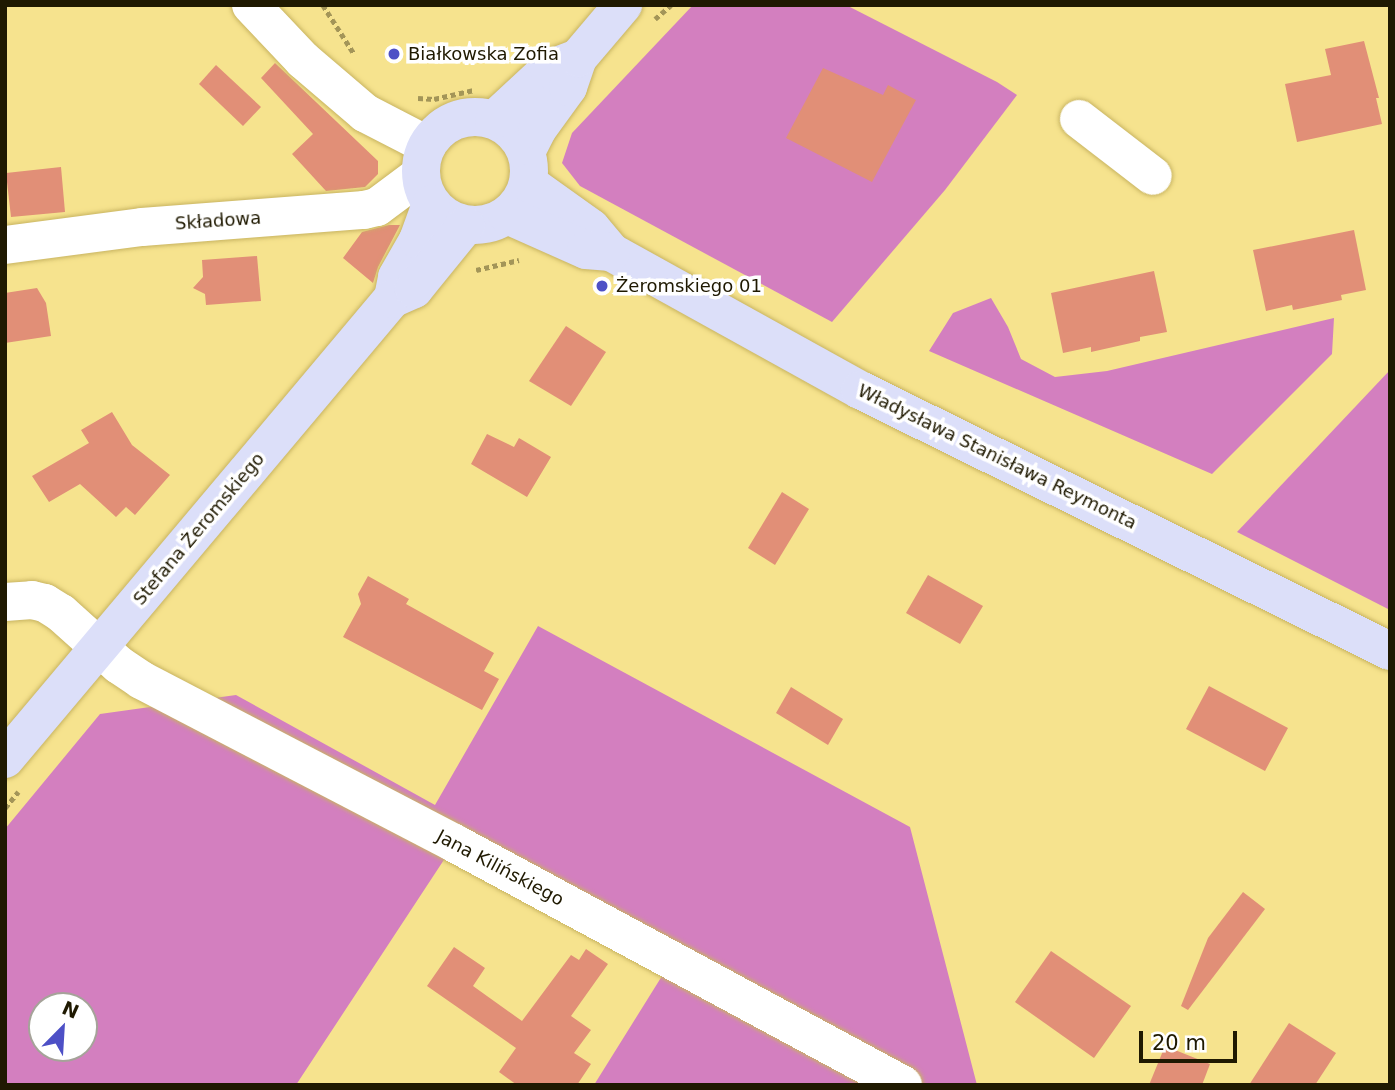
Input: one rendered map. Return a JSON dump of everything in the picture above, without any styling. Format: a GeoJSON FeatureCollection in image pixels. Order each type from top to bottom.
{"type":"FeatureCollection","features":[{"type":"Feature","properties":{"kind":"main road"},"geometry":{"type":"LineString","coordinates":[[578,58],[549,69],[490,105],[479,117],[449,123],[426,175],[456,223],[486,225],[507,215],[523,198],[527,168],[537,130],[568,87],[578,58],[623,5]]}},
{"type":"Feature","properties":{"kind":"main road"},"geometry":{"type":"LineString","coordinates":[[490,105],[519,139],[527,168]]}},
{"type":"Feature","properties":{"kind":"main road","name":"Władysława Stanisława Reymonta"},"geometry":{"type":"LineString","coordinates":[[527,168],[591,228],[611,252],[860,390],[1390,651]]}},
{"type":"Feature","properties":{"kind":"main road","name":"Stefana Żeromskiego"},"geometry":{"type":"LineString","coordinates":[[393,299],[397,277],[418,240],[426,175]]}},
{"type":"Feature","properties":{"kind":"main road","name":"Władysława Stanisława Reymonta"},"geometry":{"type":"LineString","coordinates":[[507,215],[586,250],[611,252]]}},
{"type":"Feature","properties":{"kind":"main road","name":"Stefana Żeromskiego"},"geometry":{"type":"LineString","coordinates":[[5,759],[393,299],[414,289],[466,225]]}},
{"type":"Feature","properties":{"kind":"street"},"geometry":{"type":"LineString","coordinates":[[251,5],[303,60],[365,113],[426,175]]}},
{"type":"Feature","properties":{"kind":"street"},"geometry":{"type":"LineString","coordinates":[[1079,119],[1153,176]]}},
{"type":"Feature","properties":{"kind":"street","name":"Składowa"},"geometry":{"type":"LineString","coordinates":[[5,245],[142,227],[364,210],[377,207],[426,175]]}},
{"type":"Feature","properties":{"kind":"street","name":"Jana Kilińskiego"},"geometry":{"type":"LineString","coordinates":[[5,602],[32,600],[45,603],[61,613],[141,680],[454,843],[903,1085]]}},
{"type":"Feature","properties":{"kind":"path"},"geometry":{"type":"LineString","coordinates":[[323,5],[359,63]]}},
{"type":"Feature","properties":{"kind":"path"},"geometry":{"type":"LineString","coordinates":[[407,96],[434,99],[457,91],[490,105]]}},
{"type":"Feature","properties":{"kind":"shaded area"},"geometry":{"type":"Polygon","coordinates":[[[693,5],[846,5],[997,82],[1017,95],[945,190],[832,322],[580,186],[562,163],[572,133],[693,5]]]}},
{"type":"Feature","properties":{"kind":"shaded area"},"geometry":{"type":"Polygon","coordinates":[[[991,298],[1008,327],[1021,359],[1055,377],[1107,371],[1334,318],[1332,354],[1212,474],[929,351],[953,313],[991,298]]]}},
{"type":"Feature","properties":{"kind":"shaded area"},"geometry":{"type":"Polygon","coordinates":[[[1390,370],[1390,610],[1237,532],[1390,370]]]}},
{"type":"Feature","properties":{"kind":"shaded area"},"geometry":{"type":"Polygon","coordinates":[[[538,626],[910,827],[977,1085],[594,1085],[672,960],[455,843],[296,1085],[5,1085],[5,829],[100,714],[236,695],[435,805],[538,626]]]}},
{"type":"Feature","properties":{"kind":"building"},"geometry":{"type":"Polygon","coordinates":[[[1364,41],[1379,98],[1376,98],[1382,124],[1297,142],[1285,84],[1331,75],[1325,49],[1364,41]]]}},
{"type":"Feature","properties":{"kind":"building"},"geometry":{"type":"Polygon","coordinates":[[[275,63],[378,161],[378,174],[365,187],[326,191],[292,154],[313,134],[261,78],[275,63]]]}},
{"type":"Feature","properties":{"kind":"building"},"geometry":{"type":"Polygon","coordinates":[[[216,65],[261,107],[243,126],[199,84],[216,65]]]}},
{"type":"Feature","properties":{"kind":"building"},"geometry":{"type":"Polygon","coordinates":[[[823,68],[883,95],[888,85],[916,100],[872,182],[786,138],[823,68]]]}},
{"type":"Feature","properties":{"kind":"building"},"geometry":{"type":"Polygon","coordinates":[[[61,167],[65,212],[11,217],[6,173],[61,167]]]}},
{"type":"Feature","properties":{"kind":"building"},"geometry":{"type":"Polygon","coordinates":[[[400,225],[378,267],[373,283],[343,258],[362,232],[400,225]]]}},
{"type":"Feature","properties":{"kind":"building"},"geometry":{"type":"Polygon","coordinates":[[[1354,230],[1366,290],[1341,295],[1342,300],[1293,310],[1292,305],[1266,311],[1253,250],[1354,230]]]}},
{"type":"Feature","properties":{"kind":"building"},"geometry":{"type":"Polygon","coordinates":[[[257,256],[261,301],[206,305],[205,294],[193,288],[203,277],[202,260],[257,256]]]}},
{"type":"Feature","properties":{"kind":"building"},"geometry":{"type":"Polygon","coordinates":[[[1154,271],[1167,332],[1091,352],[1091,347],[1063,353],[1051,293],[1154,271]]]}},
{"type":"Feature","properties":{"kind":"building"},"geometry":{"type":"Polygon","coordinates":[[[37,288],[46,303],[51,336],[5,343],[5,293],[37,288]]]}},
{"type":"Feature","properties":{"kind":"building"},"geometry":{"type":"Polygon","coordinates":[[[566,326],[606,352],[571,406],[529,381],[566,326]]]}},
{"type":"Feature","properties":{"kind":"building"},"geometry":{"type":"Polygon","coordinates":[[[112,412],[132,445],[170,475],[135,515],[126,507],[116,517],[80,484],[49,502],[32,476],[89,443],[81,430],[112,412]]]}},
{"type":"Feature","properties":{"kind":"building"},"geometry":{"type":"Polygon","coordinates":[[[487,434],[514,447],[519,438],[551,457],[527,497],[471,464],[487,434]]]}},
{"type":"Feature","properties":{"kind":"building"},"geometry":{"type":"Polygon","coordinates":[[[782,492],[809,509],[775,565],[748,548],[782,492]]]}},
{"type":"Feature","properties":{"kind":"building"},"geometry":{"type":"Polygon","coordinates":[[[928,575],[983,606],[960,644],[906,613],[928,575]]]}},
{"type":"Feature","properties":{"kind":"building"},"geometry":{"type":"Polygon","coordinates":[[[368,576],[409,599],[406,604],[494,653],[484,671],[499,679],[482,710],[343,637],[361,604],[358,594],[368,576]]]}},
{"type":"Feature","properties":{"kind":"building"},"geometry":{"type":"Polygon","coordinates":[[[1209,686],[1288,728],[1265,771],[1186,729],[1209,686]]]}},
{"type":"Feature","properties":{"kind":"building"},"geometry":{"type":"Polygon","coordinates":[[[791,687],[843,719],[828,745],[776,713],[791,687]]]}},
{"type":"Feature","properties":{"kind":"building"},"geometry":{"type":"Polygon","coordinates":[[[1243,892],[1265,909],[1188,1010],[1181,1006],[1208,938],[1243,892]]]}},
{"type":"Feature","properties":{"kind":"building"},"geometry":{"type":"Polygon","coordinates":[[[454,947],[485,968],[473,986],[522,1021],[571,955],[579,960],[586,949],[608,964],[571,1016],[591,1030],[574,1053],[591,1064],[577,1085],[517,1085],[499,1072],[516,1048],[427,986],[454,947]]]}},
{"type":"Feature","properties":{"kind":"building"},"geometry":{"type":"Polygon","coordinates":[[[1051,951],[1131,1006],[1094,1058],[1015,1002],[1051,951]]]}},
{"type":"Feature","properties":{"kind":"building"},"geometry":{"type":"Polygon","coordinates":[[[1289,1023],[1336,1053],[1315,1085],[1249,1085],[1289,1023]]]}},
{"type":"Feature","properties":{"kind":"building"},"geometry":{"type":"Polygon","coordinates":[[[1165,1046],[1210,1064],[1202,1085],[1149,1085],[1165,1046]]]}},
{"type":"Feature","properties":{"kind":"place","name":"Białkowska Zofia"},"geometry":{"type":"Point","coordinates":[394,54]}},
{"type":"Feature","properties":{"kind":"place","name":"Żeromskiego 01"},"geometry":{"type":"Point","coordinates":[602,286]}}]}
